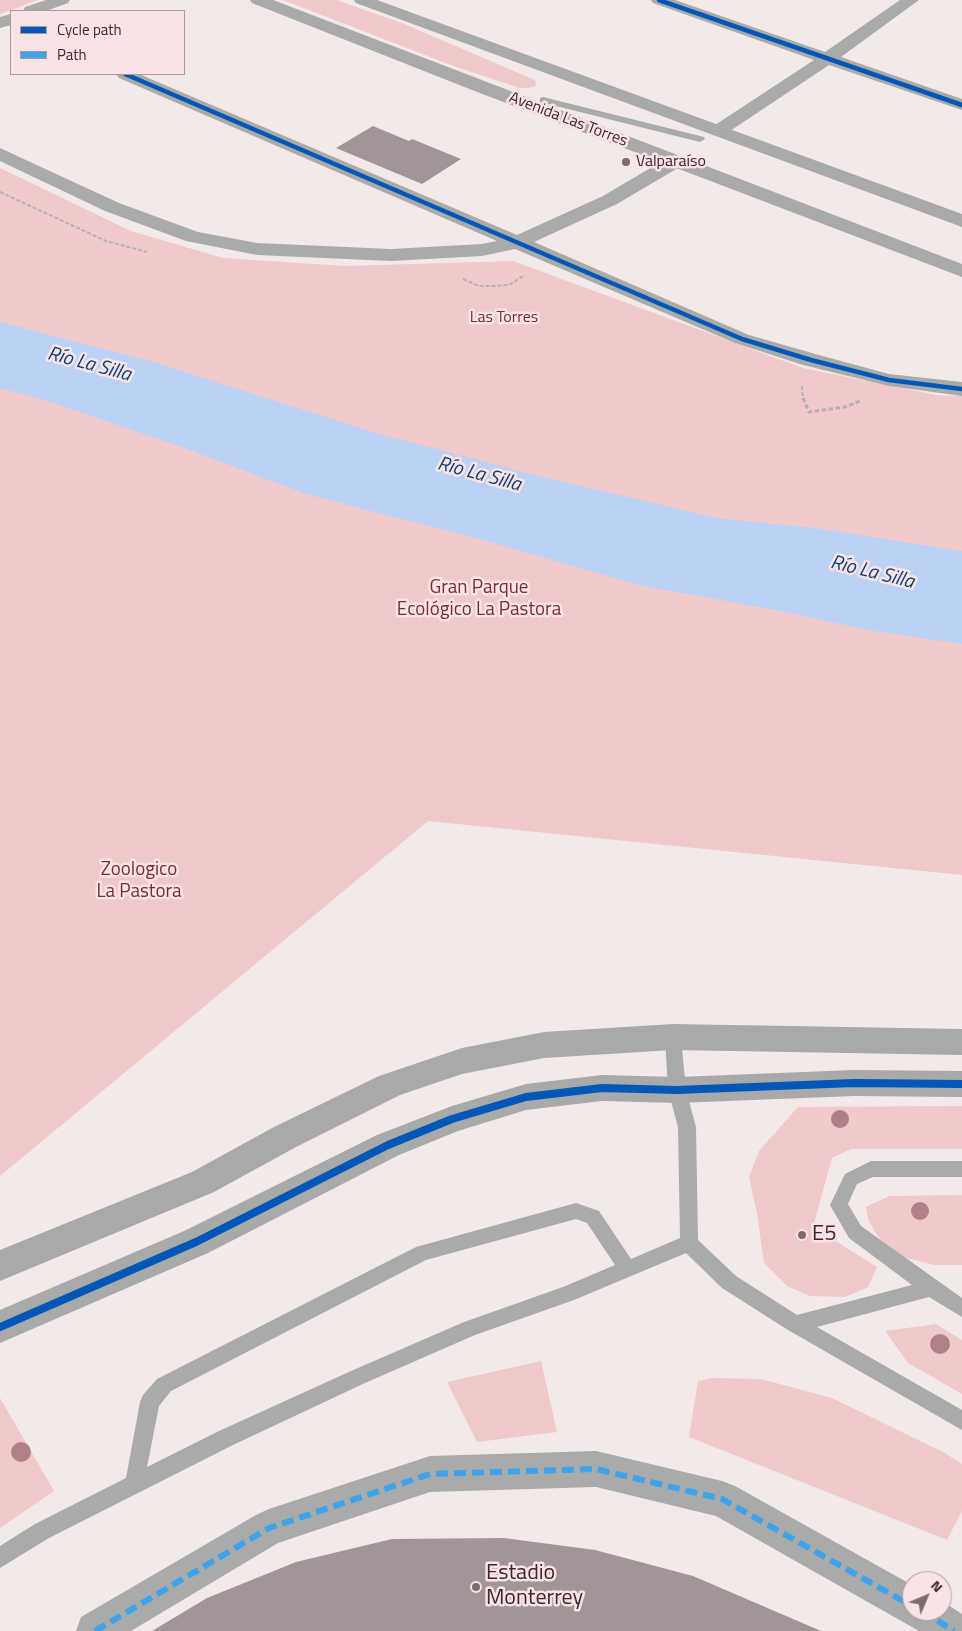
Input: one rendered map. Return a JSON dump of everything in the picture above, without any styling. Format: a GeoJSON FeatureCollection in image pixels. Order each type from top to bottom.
{"type":"FeatureCollection","features":[{"type":"Feature","properties":{"kind":"main road","name":"Avenida Las Torres"},"geometry":{"type":"LineString","coordinates":[[258,0],[962,271]]}},
{"type":"Feature","properties":{"kind":"main road"},"geometry":{"type":"LineString","coordinates":[[362,0],[542,67],[962,238]]}},
{"type":"Feature","properties":{"kind":"main road"},"geometry":{"type":"LineString","coordinates":[[478,86],[543,100],[560,90],[560,86],[542,67]]}},
{"type":"Feature","properties":{"kind":"main road"},"geometry":{"type":"LineString","coordinates":[[542,67],[700,139],[718,138],[962,221]]}},
{"type":"Feature","properties":{"kind":"main road"},"geometry":{"type":"LineString","coordinates":[[798,208],[838,233],[884,255],[962,287]]}},
{"type":"Feature","properties":{"kind":"main road"},"geometry":{"type":"LineString","coordinates":[[0,1266],[203,1182],[285,1137],[390,1085],[462,1061],[544,1045],[673,1037],[962,1042]]}},
{"type":"Feature","properties":{"kind":"main road"},"geometry":{"type":"LineString","coordinates":[[0,1327],[196,1242],[388,1145],[452,1119],[535,1096],[602,1088],[677,1090],[854,1083],[962,1084]]}},
{"type":"Feature","properties":{"kind":"street"},"geometry":{"type":"LineString","coordinates":[[34,10],[62,0]]}},
{"type":"Feature","properties":{"kind":"street"},"geometry":{"type":"LineString","coordinates":[[658,0],[962,105]]}},
{"type":"Feature","properties":{"kind":"street"},"geometry":{"type":"LineString","coordinates":[[718,138],[912,0]]}},
{"type":"Feature","properties":{"kind":"street"},"geometry":{"type":"LineString","coordinates":[[127,75],[742,339],[811,360],[889,380],[962,388]]}},
{"type":"Feature","properties":{"kind":"street"},"geometry":{"type":"LineString","coordinates":[[0,154],[130,214],[193,237],[257,249],[391,255],[482,250],[518,242],[610,200],[676,161]]}},
{"type":"Feature","properties":{"kind":"street"},"geometry":{"type":"LineString","coordinates":[[95,1631],[269,1528],[430,1474],[596,1470],[722,1499],[902,1600]]}},
{"type":"Feature","properties":{"kind":"street"},"geometry":{"type":"LineString","coordinates":[[938,1621],[954,1631]]}},
{"type":"Feature","properties":{"kind":"lane"},"geometry":{"type":"LineString","coordinates":[[543,100],[700,139]]}},
{"type":"Feature","properties":{"kind":"lane"},"geometry":{"type":"LineString","coordinates":[[673,1037],[677,1090],[687,1127],[689,1243],[729,1282],[795,1324],[962,1421]]}},
{"type":"Feature","properties":{"kind":"lane"},"geometry":{"type":"LineString","coordinates":[[962,1169],[871,1169],[851,1179],[839,1205],[855,1232],[930,1288],[962,1308]]}},
{"type":"Feature","properties":{"kind":"lane"},"geometry":{"type":"LineString","coordinates":[[134,1486],[150,1402],[164,1385],[422,1252],[576,1211],[593,1217],[627,1268]]}},
{"type":"Feature","properties":{"kind":"lane"},"geometry":{"type":"LineString","coordinates":[[0,1558],[42,1532],[226,1438],[358,1377],[471,1328],[567,1294],[689,1243]]}},
{"type":"Feature","properties":{"kind":"lane"},"geometry":{"type":"LineString","coordinates":[[795,1324],[930,1288]]}},
{"type":"Feature","properties":{"kind":"green space"},"geometry":{"type":"Polygon","coordinates":[[[0,0],[38,0],[10,10],[0,14],[0,0]]]}},
{"type":"Feature","properties":{"kind":"green space"},"geometry":{"type":"Polygon","coordinates":[[[283,0],[336,0],[402,23],[535,80],[536,86],[520,88],[456,67],[283,0]]]}},
{"type":"Feature","properties":{"kind":"green space","name":"Gran Parque Ecológico La Pastora"},"geometry":{"type":"Polygon","coordinates":[[[0,168],[131,231],[223,258],[345,266],[513,261],[803,368],[936,395],[962,396],[962,875],[428,821],[0,1176],[0,168]]]}},
{"type":"Feature","properties":{"kind":"green space"},"geometry":{"type":"Polygon","coordinates":[[[962,1106],[962,1149],[851,1149],[832,1158],[813,1227],[877,1267],[868,1287],[845,1297],[810,1296],[787,1286],[764,1263],[757,1213],[749,1177],[759,1151],[798,1107],[962,1106]]]}},
{"type":"Feature","properties":{"kind":"green space"},"geometry":{"type":"Polygon","coordinates":[[[962,1195],[962,1265],[934,1265],[903,1257],[888,1247],[877,1235],[868,1219],[866,1207],[889,1196],[962,1195]]]}},
{"type":"Feature","properties":{"kind":"green space"},"geometry":{"type":"Polygon","coordinates":[[[936,1324],[962,1340],[962,1394],[908,1363],[885,1331],[936,1324]]]}},
{"type":"Feature","properties":{"kind":"green space"},"geometry":{"type":"Polygon","coordinates":[[[541,1361],[557,1432],[477,1442],[447,1382],[541,1361]]]}},
{"type":"Feature","properties":{"kind":"green space"},"geometry":{"type":"Polygon","coordinates":[[[712,1378],[761,1379],[832,1398],[945,1453],[962,1464],[962,1511],[947,1540],[689,1437],[698,1381],[712,1378]]]}},
{"type":"Feature","properties":{"kind":"green space"},"geometry":{"type":"Polygon","coordinates":[[[0,1398],[54,1491],[0,1528],[0,1398]]]}},
{"type":"Feature","properties":{"kind":"water","name":"Río La Silla"},"geometry":{"type":"Polygon","coordinates":[[[0,322],[150,361],[376,433],[523,472],[716,518],[814,528],[962,551],[962,644],[868,630],[781,611],[639,585],[483,540],[306,494],[187,449],[51,402],[0,388],[0,322]]]}},
{"type":"Feature","properties":{"kind":"building"},"geometry":{"type":"Polygon","coordinates":[[[373,126],[409,141],[412,139],[461,159],[422,184],[336,148],[373,126]]]}},
{"type":"Feature","properties":{"kind":"building","name":"Estadio Monterrey"},"geometry":{"type":"Polygon","coordinates":[[[504,1538],[595,1550],[693,1576],[821,1631],[152,1631],[207,1598],[296,1562],[392,1539],[504,1538]]]}},
{"type":"Feature","properties":{"kind":"marked path"},"geometry":{"type":"LineString","coordinates":[[95,1631],[269,1528],[430,1474],[596,1469],[722,1499],[902,1600]]}},
{"type":"Feature","properties":{"kind":"marked path"},"geometry":{"type":"LineString","coordinates":[[938,1621],[954,1631]]}},
{"type":"Feature","properties":{"kind":"cycle path"},"geometry":{"type":"LineString","coordinates":[[659,0],[962,105]]}},
{"type":"Feature","properties":{"kind":"cycle path"},"geometry":{"type":"LineString","coordinates":[[127,75],[742,339],[811,360],[889,380],[962,389]]}},
{"type":"Feature","properties":{"kind":"cycle path"},"geometry":{"type":"LineString","coordinates":[[0,1327],[196,1242],[388,1145],[452,1119],[526,1097],[602,1088],[677,1090],[854,1083],[962,1084]]}},
{"type":"Feature","properties":{"kind":"place","name":"Valparaíso"},"geometry":{"type":"Point","coordinates":[626,162]}},
{"type":"Feature","properties":{"kind":"place","name":"E5"},"geometry":{"type":"Point","coordinates":[802,1235]}},
{"type":"Feature","properties":{"kind":"place","name":"Estadio Monterrey"},"geometry":{"type":"Point","coordinates":[476,1587]}},
{"type":"Feature","properties":{"kind":"park label","name":"Las Torres"},"geometry":{"type":"Point","coordinates":[504,318]}},
{"type":"Feature","properties":{"kind":"park label","name":"Zoologico La Pastora"},"geometry":{"type":"Point","coordinates":[139,881]}}]}
